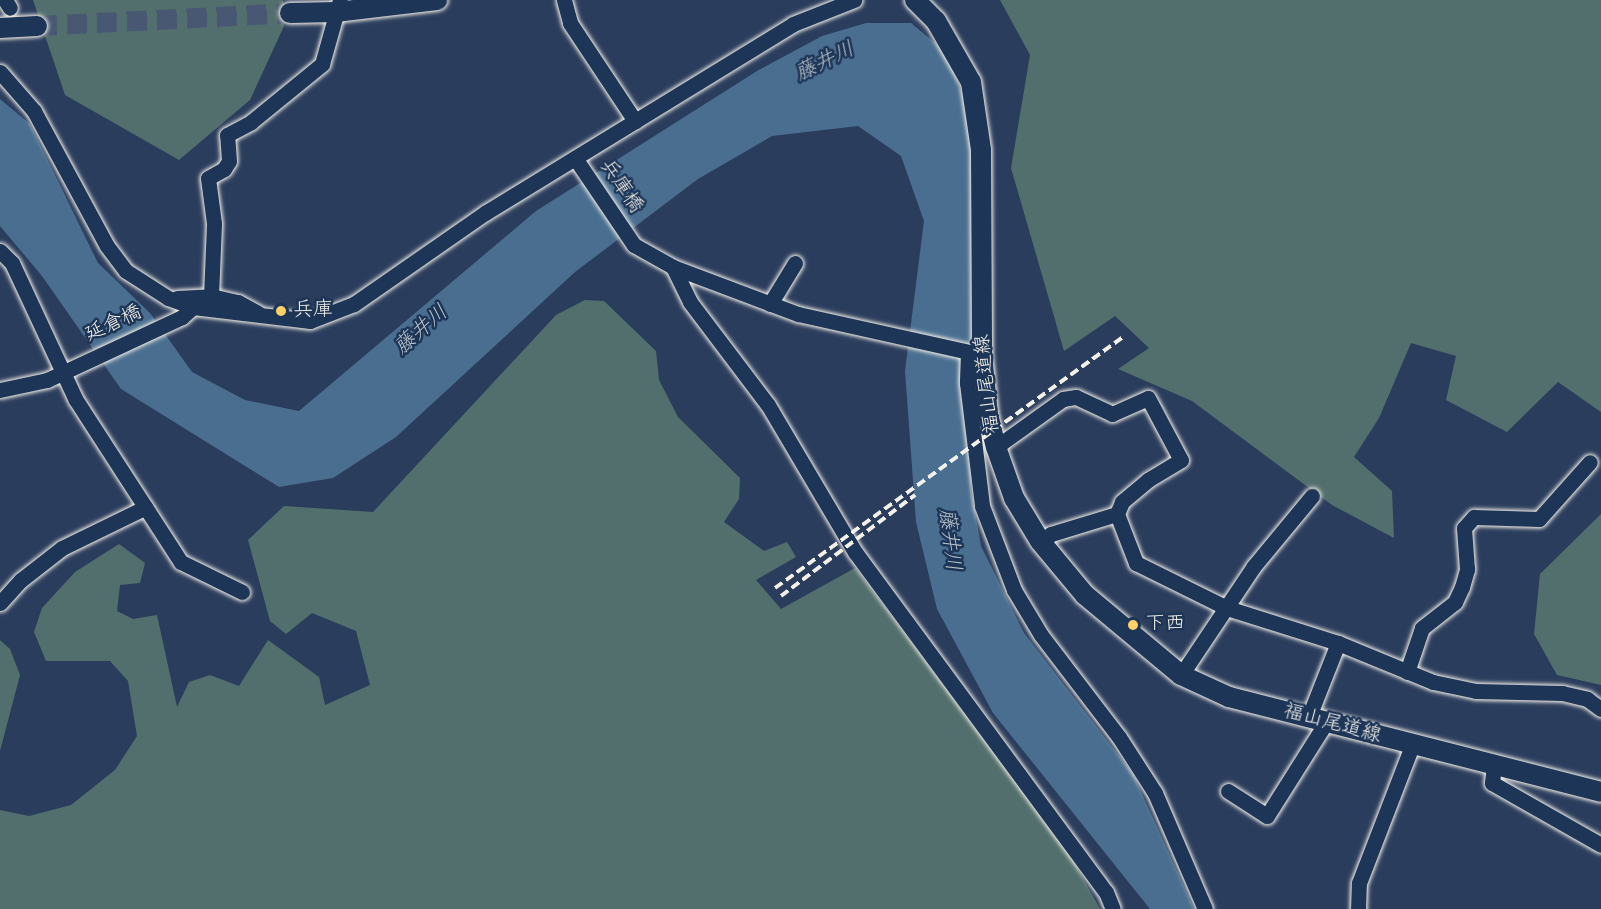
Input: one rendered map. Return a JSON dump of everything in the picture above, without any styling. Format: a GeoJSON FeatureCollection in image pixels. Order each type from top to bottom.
{"type":"FeatureCollection","features":[{"type":"Feature","properties":{"kind":"main road"},"geometry":{"type":"LineString","coordinates":[[290,13],[338,6],[437,0]]}},
{"type":"Feature","properties":{"kind":"main road","name":"福山尾道線"},"geometry":{"type":"LineString","coordinates":[[915,0],[936,21],[970,82],[981,150],[972,353],[996,447],[1014,498],[1040,541],[1085,595],[1181,675],[1229,697],[1316,722],[1601,792]]}},
{"type":"Feature","properties":{"kind":"main road"},"geometry":{"type":"LineString","coordinates":[[0,28],[37,26]]}},
{"type":"Feature","properties":{"kind":"street"},"geometry":{"type":"LineString","coordinates":[[564,0],[570,23],[635,121]]}},
{"type":"Feature","properties":{"kind":"street"},"geometry":{"type":"LineString","coordinates":[[0,72],[34,111],[107,246],[126,271],[168,297],[187,312],[310,321],[354,304],[485,213],[577,162],[635,121],[793,24],[854,0]]}},
{"type":"Feature","properties":{"kind":"street"},"geometry":{"type":"LineString","coordinates":[[211,296],[214,223],[208,178],[224,169],[229,161],[227,135],[252,122],[322,64],[338,6]]}},
{"type":"Feature","properties":{"kind":"street","name":"兵庫橋"},"geometry":{"type":"LineString","coordinates":[[577,162],[634,245],[673,267],[770,304],[897,337],[972,353]]}},
{"type":"Feature","properties":{"kind":"street"},"geometry":{"type":"LineString","coordinates":[[0,251],[12,263],[65,372],[76,400],[181,562],[242,592]]}},
{"type":"Feature","properties":{"kind":"street"},"geometry":{"type":"LineString","coordinates":[[770,304],[795,263]]}},
{"type":"Feature","properties":{"kind":"street"},"geometry":{"type":"LineString","coordinates":[[673,267],[690,302],[768,405],[855,552],[1106,892],[1113,909]]}},
{"type":"Feature","properties":{"kind":"street"},"geometry":{"type":"LineString","coordinates":[[168,297],[211,296],[238,302],[268,318]]}},
{"type":"Feature","properties":{"kind":"street","name":"延倉橋"},"geometry":{"type":"LineString","coordinates":[[0,390],[65,372],[187,312]]}},
{"type":"Feature","properties":{"kind":"street"},"geometry":{"type":"LineString","coordinates":[[972,353],[968,383],[982,506],[1014,590],[1041,635],[1119,737],[1155,793],[1205,909]]}},
{"type":"Feature","properties":{"kind":"street"},"geometry":{"type":"LineString","coordinates":[[996,447],[1063,399],[1076,397],[1112,414],[1148,398],[1181,460],[1148,480],[1122,502],[1117,514],[1136,563],[1227,608],[1338,643],[1407,672],[1476,691],[1562,693],[1587,699],[1601,709]]}},
{"type":"Feature","properties":{"kind":"street"},"geometry":{"type":"LineString","coordinates":[[1407,672],[1422,628],[1455,602],[1462,587],[1467,569],[1464,528],[1474,517],[1539,519],[1590,462]]}},
{"type":"Feature","properties":{"kind":"street"},"geometry":{"type":"LineString","coordinates":[[1181,675],[1254,566],[1312,496]]}},
{"type":"Feature","properties":{"kind":"street"},"geometry":{"type":"LineString","coordinates":[[0,603],[21,580],[62,548],[146,507]]}},
{"type":"Feature","properties":{"kind":"street"},"geometry":{"type":"LineString","coordinates":[[1040,541],[1051,534],[1117,514]]}},
{"type":"Feature","properties":{"kind":"street"},"geometry":{"type":"LineString","coordinates":[[1228,791],[1267,816],[1316,722],[1338,643]]}},
{"type":"Feature","properties":{"kind":"street"},"geometry":{"type":"LineString","coordinates":[[1358,909],[1359,883],[1412,746]]}},
{"type":"Feature","properties":{"kind":"street"},"geometry":{"type":"LineString","coordinates":[[1494,766],[1492,783],[1601,845]]}},
{"type":"Feature","properties":{"kind":"green space"},"geometry":{"type":"Polygon","coordinates":[[[33,0],[283,0],[284,26],[250,100],[179,160],[65,95],[33,0]]]}},
{"type":"Feature","properties":{"kind":"green space"},"geometry":{"type":"Polygon","coordinates":[[[1000,0],[1601,0],[1601,412],[1558,382],[1507,432],[1446,400],[1456,356],[1411,343],[1379,418],[1354,457],[1392,491],[1394,538],[1332,505],[1192,401],[1118,369],[1149,348],[1115,316],[1064,351],[1011,168],[1030,55],[1000,0]]]}},
{"type":"Feature","properties":{"kind":"green space"},"geometry":{"type":"Polygon","coordinates":[[[585,300],[604,301],[656,351],[659,380],[678,417],[740,478],[739,499],[724,522],[764,551],[787,542],[796,557],[756,580],[781,609],[855,568],[1066,848],[1100,909],[0,909],[0,810],[29,816],[71,805],[115,770],[137,736],[128,681],[110,661],[46,661],[34,632],[42,608],[75,572],[119,544],[145,563],[140,583],[120,585],[117,611],[133,619],[157,615],[177,707],[189,682],[210,675],[239,686],[268,640],[319,677],[325,705],[370,685],[356,631],[312,613],[286,634],[270,621],[248,540],[284,506],[373,512],[556,315],[585,300]]]}},
{"type":"Feature","properties":{"kind":"green space"},"geometry":{"type":"Polygon","coordinates":[[[1601,514],[1601,685],[1557,675],[1534,634],[1540,574],[1601,514]]]}},
{"type":"Feature","properties":{"kind":"green space"},"geometry":{"type":"Polygon","coordinates":[[[0,640],[10,649],[20,675],[0,751],[0,640]]]}},
{"type":"Feature","properties":{"kind":"water","name":"藤井川"},"geometry":{"type":"Polygon","coordinates":[[[866,23],[911,23],[946,52],[965,101],[974,163],[971,490],[981,546],[1024,633],[1133,774],[1194,909],[1150,909],[993,713],[937,609],[916,522],[905,371],[924,221],[901,156],[858,126],[772,136],[698,179],[575,272],[396,437],[333,478],[279,487],[121,389],[42,276],[0,226],[0,99],[30,124],[98,263],[150,313],[192,372],[245,400],[299,411],[536,211],[757,71],[822,36],[866,23]]]}},
{"type":"Feature","properties":{"kind":"tunnel"},"geometry":{"type":"LineString","coordinates":[[37,26],[290,13]]}},
{"type":"Feature","properties":{"kind":"railway"},"geometry":{"type":"LineString","coordinates":[[775,588],[1125,336]]}},
{"type":"Feature","properties":{"kind":"railway"},"geometry":{"type":"LineString","coordinates":[[781,596],[915,495]]}},
{"type":"Feature","properties":{"kind":"place","name":"兵庫"},"geometry":{"type":"Point","coordinates":[281,311]}},
{"type":"Feature","properties":{"kind":"place","name":"下西"},"geometry":{"type":"Point","coordinates":[1133,625]}}]}
